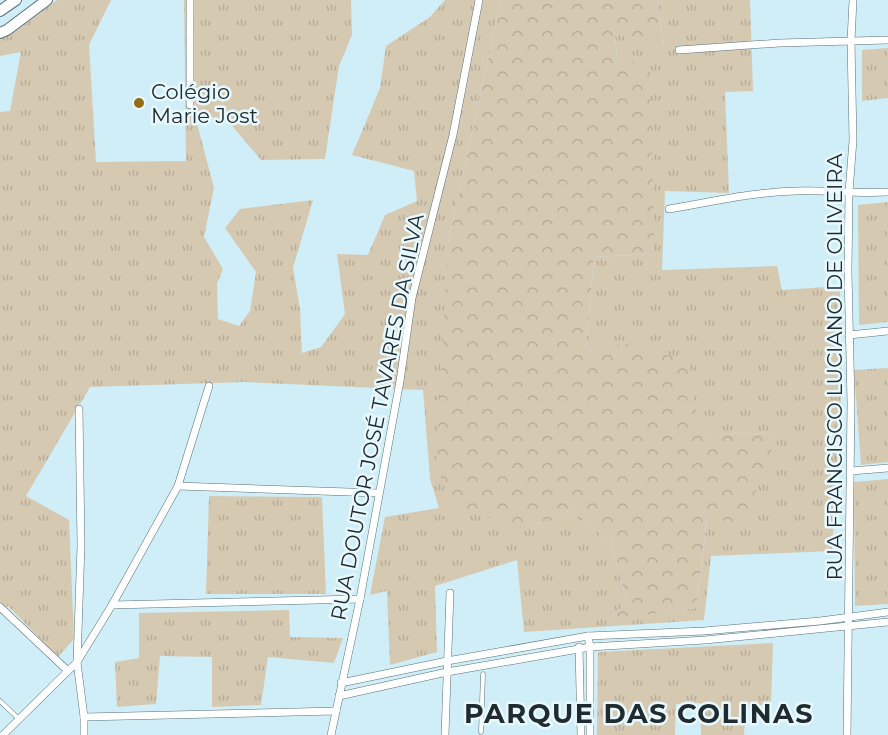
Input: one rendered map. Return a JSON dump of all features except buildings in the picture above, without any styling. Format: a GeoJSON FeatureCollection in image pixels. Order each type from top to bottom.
{"type":"FeatureCollection","features":[{"type":"Feature","properties":{"kind":"main road"},"geometry":{"type":"LineString","coordinates":[[0,11],[16,0]]}},
{"type":"Feature","properties":{"kind":"main road"},"geometry":{"type":"LineString","coordinates":[[0,33],[47,0]]}},
{"type":"Feature","properties":{"kind":"street"},"geometry":{"type":"LineString","coordinates":[[190,0],[190,105]]}},
{"type":"Feature","properties":{"kind":"street","name":"RUA DOUTOR JOSÉ TAVARES DA SILVA"},"geometry":{"type":"LineString","coordinates":[[332,735],[360,599],[400,381],[412,298],[453,135],[479,0]]}},
{"type":"Feature","properties":{"kind":"street","name":"RUA FRANCISCO LUCIANO DE OLIVEIRA"},"geometry":{"type":"LineString","coordinates":[[847,735],[851,471],[849,192],[853,140],[851,41],[853,0]]}},
{"type":"Feature","properties":{"kind":"street"},"geometry":{"type":"LineString","coordinates":[[679,50],[888,40]]}},
{"type":"Feature","properties":{"kind":"street"},"geometry":{"type":"LineString","coordinates":[[669,209],[773,192],[888,192]]}},
{"type":"Feature","properties":{"kind":"street"},"geometry":{"type":"LineString","coordinates":[[849,335],[888,331]]}},
{"type":"Feature","properties":{"kind":"street"},"geometry":{"type":"LineString","coordinates":[[3,735],[77,662],[112,605],[178,486],[209,386]]}},
{"type":"Feature","properties":{"kind":"street"},"geometry":{"type":"LineString","coordinates":[[79,409],[81,545],[77,662],[84,735]]}},
{"type":"Feature","properties":{"kind":"street"},"geometry":{"type":"LineString","coordinates":[[851,471],[888,468]]}},
{"type":"Feature","properties":{"kind":"street"},"geometry":{"type":"LineString","coordinates":[[178,486],[378,494]]}},
{"type":"Feature","properties":{"kind":"street"},"geometry":{"type":"LineString","coordinates":[[445,735],[450,593]]}},
{"type":"Feature","properties":{"kind":"street"},"geometry":{"type":"LineString","coordinates":[[112,605],[360,599]]}},
{"type":"Feature","properties":{"kind":"street"},"geometry":{"type":"LineString","coordinates":[[0,607],[68,671]]}},
{"type":"Feature","properties":{"kind":"street"},"geometry":{"type":"LineString","coordinates":[[341,683],[588,636],[704,631],[820,621],[888,612]]}},
{"type":"Feature","properties":{"kind":"street"},"geometry":{"type":"LineString","coordinates":[[339,696],[447,672],[483,670],[579,648],[849,628],[888,622]]}},
{"type":"Feature","properties":{"kind":"street"},"geometry":{"type":"LineString","coordinates":[[704,631],[705,640]]}},
{"type":"Feature","properties":{"kind":"street"},"geometry":{"type":"LineString","coordinates":[[588,636],[590,735]]}},
{"type":"Feature","properties":{"kind":"street"},"geometry":{"type":"LineString","coordinates":[[577,638],[581,735]]}},
{"type":"Feature","properties":{"kind":"street"},"geometry":{"type":"LineString","coordinates":[[84,717],[336,711]]}},
{"type":"Feature","properties":{"kind":"lane"},"geometry":{"type":"LineString","coordinates":[[481,732],[483,670]]}},
{"type":"Feature","properties":{"kind":"lane"},"geometry":{"type":"LineString","coordinates":[[0,701],[20,719]]}},
{"type":"Feature","properties":{"kind":"green space"},"geometry":{"type":"Polygon","coordinates":[[[57,0],[111,0],[89,45],[96,162],[186,161],[184,0],[351,0],[352,35],[339,66],[325,159],[261,160],[228,121],[194,112],[214,188],[204,237],[223,269],[217,284],[218,319],[239,326],[250,311],[256,272],[225,228],[240,209],[313,200],[293,268],[300,309],[302,353],[321,347],[345,314],[337,254],[368,255],[385,215],[417,201],[414,171],[352,155],[380,88],[386,46],[430,17],[445,0],[501,0],[448,243],[528,527],[568,511],[611,541],[627,603],[608,619],[696,608],[707,519],[778,433],[699,434],[627,345],[586,349],[594,257],[654,254],[617,59],[615,34],[664,46],[657,0],[750,0],[753,91],[725,92],[729,193],[665,191],[662,270],[777,266],[782,290],[840,286],[841,398],[832,551],[711,556],[704,620],[524,632],[517,560],[435,586],[437,652],[390,665],[387,591],[370,595],[385,517],[439,508],[430,479],[423,390],[245,382],[90,387],[26,496],[69,520],[74,639],[58,657],[8,606],[0,614],[0,112],[10,111],[21,52],[0,56],[0,38],[17,30],[57,0]]]}},
{"type":"Feature","properties":{"kind":"green space"},"geometry":{"type":"Polygon","coordinates":[[[501,0],[657,0],[664,47],[615,34],[617,59],[650,65],[654,254],[594,257],[586,348],[627,344],[689,361],[699,434],[778,433],[744,523],[707,519],[696,608],[607,620],[627,603],[611,541],[568,511],[528,527],[453,509],[436,465],[448,243],[501,0]]]}},
{"type":"Feature","properties":{"kind":"green space"},"geometry":{"type":"Polygon","coordinates":[[[888,48],[888,98],[862,101],[862,50],[888,48]]]}},
{"type":"Feature","properties":{"kind":"green space"},"geometry":{"type":"Polygon","coordinates":[[[888,202],[888,322],[859,325],[858,205],[888,202]]]}},
{"type":"Feature","properties":{"kind":"green space"},"geometry":{"type":"Polygon","coordinates":[[[888,368],[888,462],[861,465],[854,370],[888,368]]]}},
{"type":"Feature","properties":{"kind":"green space"},"geometry":{"type":"Polygon","coordinates":[[[888,479],[888,604],[855,606],[854,482],[888,479]]]}},
{"type":"Feature","properties":{"kind":"green space"},"geometry":{"type":"Polygon","coordinates":[[[209,496],[322,497],[326,594],[206,594],[209,496]]]}},
{"type":"Feature","properties":{"kind":"green space"},"geometry":{"type":"Polygon","coordinates":[[[289,610],[290,637],[343,638],[334,663],[268,657],[261,705],[212,707],[212,657],[160,656],[156,704],[117,707],[115,662],[139,658],[139,613],[289,610]]]}},
{"type":"Feature","properties":{"kind":"green space"},"geometry":{"type":"Polygon","coordinates":[[[773,643],[771,704],[746,707],[744,735],[701,735],[700,703],[676,704],[675,735],[597,735],[598,652],[773,643]]]}},
{"type":"Feature","properties":{"kind":"place","name":"Colégio Marie Jost"},"geometry":{"type":"Point","coordinates":[139,103]}},
{"type":"Feature","properties":{"kind":"district","name":"PARQUE DAS COLINAS"},"geometry":{"type":"Point","coordinates":[639,713]}}]}
